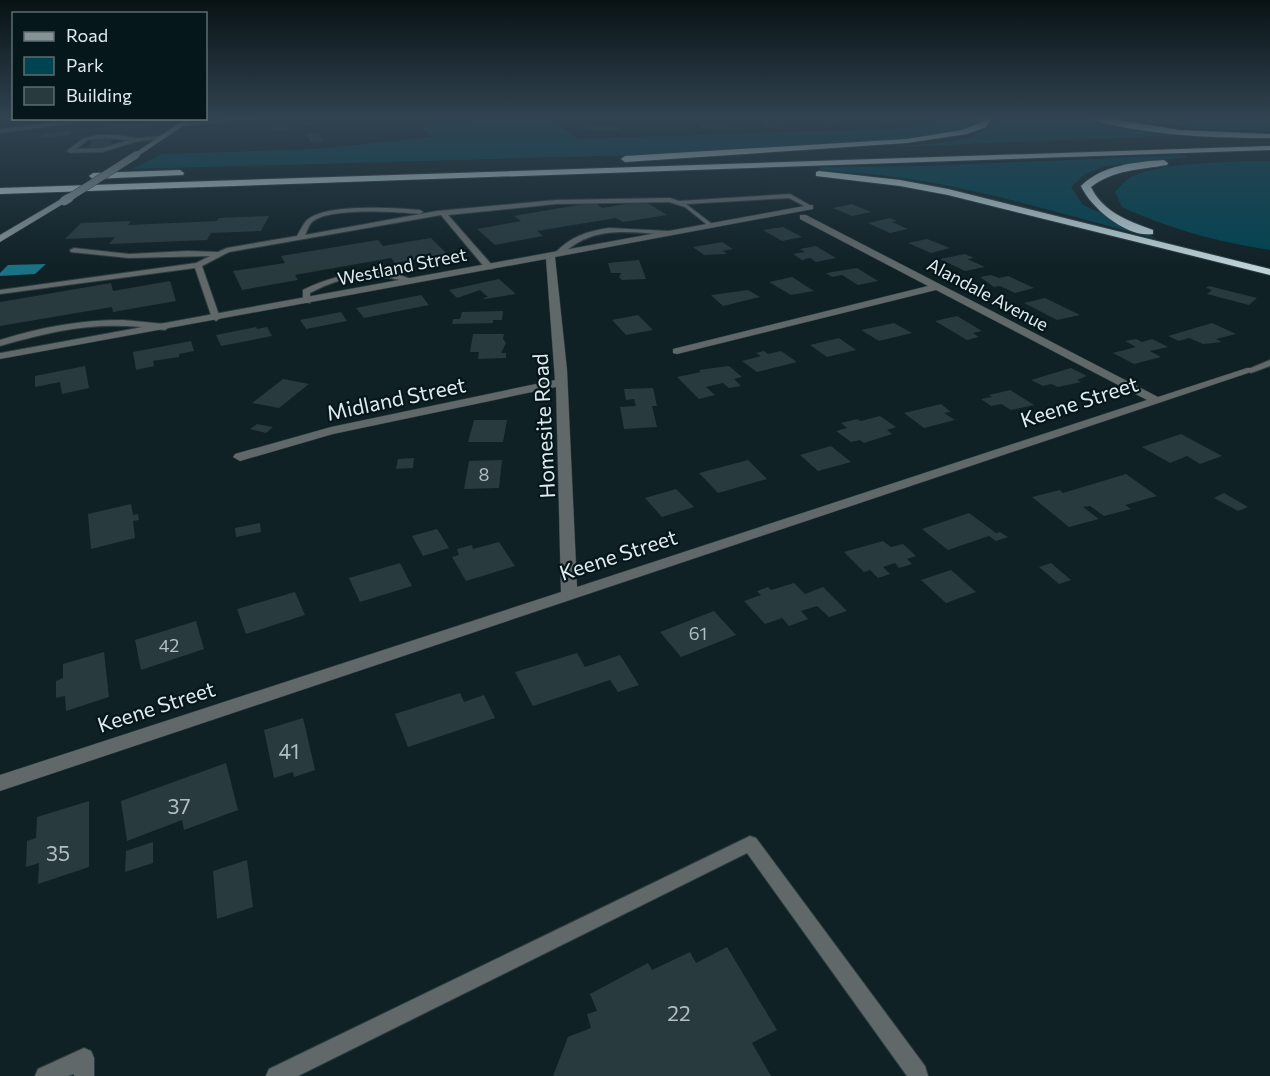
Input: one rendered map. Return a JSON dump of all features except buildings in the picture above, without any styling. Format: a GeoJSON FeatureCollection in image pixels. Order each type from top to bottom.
{"type":"FeatureCollection","features":[{"type":"Feature","properties":{"kind":"highway"},"geometry":{"type":"LineString","coordinates":[[0,191],[737,167]]}},
{"type":"Feature","properties":{"kind":"highway"},"geometry":{"type":"LineString","coordinates":[[1128,167],[1106,173],[1086,186],[1090,199],[1100,209],[1141,230],[1223,254],[1270,262]]}},
{"type":"Feature","properties":{"kind":"highway"},"geometry":{"type":"LineString","coordinates":[[715,168],[856,176],[900,183],[971,198],[1270,272]]}},
{"type":"Feature","properties":{"kind":"highway"},"geometry":{"type":"LineString","coordinates":[[78,177],[186,172]]}},
{"type":"Feature","properties":{"kind":"main road"},"geometry":{"type":"LineString","coordinates":[[0,239],[117,167]]}},
{"type":"Feature","properties":{"kind":"street","name":"Westland Street"},"geometry":{"type":"LineString","coordinates":[[0,356],[810,207]]}},
{"type":"Feature","properties":{"kind":"street","name":"Alandale Avenue"},"geometry":{"type":"LineString","coordinates":[[803,217],[1157,401]]}},
{"type":"Feature","properties":{"kind":"street","name":"Homesite Road"},"geometry":{"type":"LineString","coordinates":[[555,254],[569,596]]}},
{"type":"Feature","properties":{"kind":"street"},"geometry":{"type":"LineString","coordinates":[[677,351],[939,286]]}},
{"type":"Feature","properties":{"kind":"street","name":"Keene Street"},"geometry":{"type":"LineString","coordinates":[[0,783],[1251,370]]}},
{"type":"Feature","properties":{"kind":"street","name":"Midland Street"},"geometry":{"type":"LineString","coordinates":[[240,457],[332,431],[561,382]]}},
{"type":"Feature","properties":{"kind":"lane"},"geometry":{"type":"LineString","coordinates":[[0,292],[198,265],[227,250],[443,213],[556,201],[646,199],[680,202],[790,196],[810,207]]}},
{"type":"Feature","properties":{"kind":"lane"},"geometry":{"type":"LineString","coordinates":[[680,202],[700,215],[710,225]]}},
{"type":"Feature","properties":{"kind":"lane"},"geometry":{"type":"LineString","coordinates":[[300,237],[310,221],[319,216],[336,213],[381,209],[443,213],[489,267]]}},
{"type":"Feature","properties":{"kind":"lane"},"geometry":{"type":"LineString","coordinates":[[74,250],[129,256],[188,253],[218,255]]}},
{"type":"Feature","properties":{"kind":"lane"},"geometry":{"type":"LineString","coordinates":[[198,265],[216,318]]}},
{"type":"Feature","properties":{"kind":"lane"},"geometry":{"type":"LineString","coordinates":[[307,301],[306,292],[349,276],[385,272],[411,281]]}},
{"type":"Feature","properties":{"kind":"lane"},"geometry":{"type":"LineString","coordinates":[[0,343],[33,333],[85,324],[117,321],[165,327]]}},
{"type":"Feature","properties":{"kind":"lane"},"geometry":{"type":"LineString","coordinates":[[1251,370],[1270,363]]}},
{"type":"Feature","properties":{"kind":"lane"},"geometry":{"type":"LineString","coordinates":[[276,1076],[750,843],[918,1075]]}},
{"type":"Feature","properties":{"kind":"lane"},"geometry":{"type":"LineString","coordinates":[[45,1076],[84,1058],[84,1076]]}},
{"type":"Feature","properties":{"kind":"green space"},"geometry":{"type":"Polygon","coordinates":[[[136,167],[197,167],[132,169],[136,167]]]}},
{"type":"Feature","properties":{"kind":"green space"},"geometry":{"type":"Polygon","coordinates":[[[820,167],[1103,167],[1085,174],[1071,187],[1083,205],[1157,239],[956,187],[888,176],[819,170],[820,167]]]}},
{"type":"Feature","properties":{"kind":"green space"},"geometry":{"type":"Polygon","coordinates":[[[1270,167],[1270,250],[1212,239],[1122,207],[1115,192],[1123,183],[1141,173],[1157,169],[1270,167]]]}},
{"type":"Feature","properties":{"kind":"shaded area"},"geometry":{"type":"Polygon","coordinates":[[[46,264],[35,274],[0,276],[8,265],[46,264]]]}}]}
